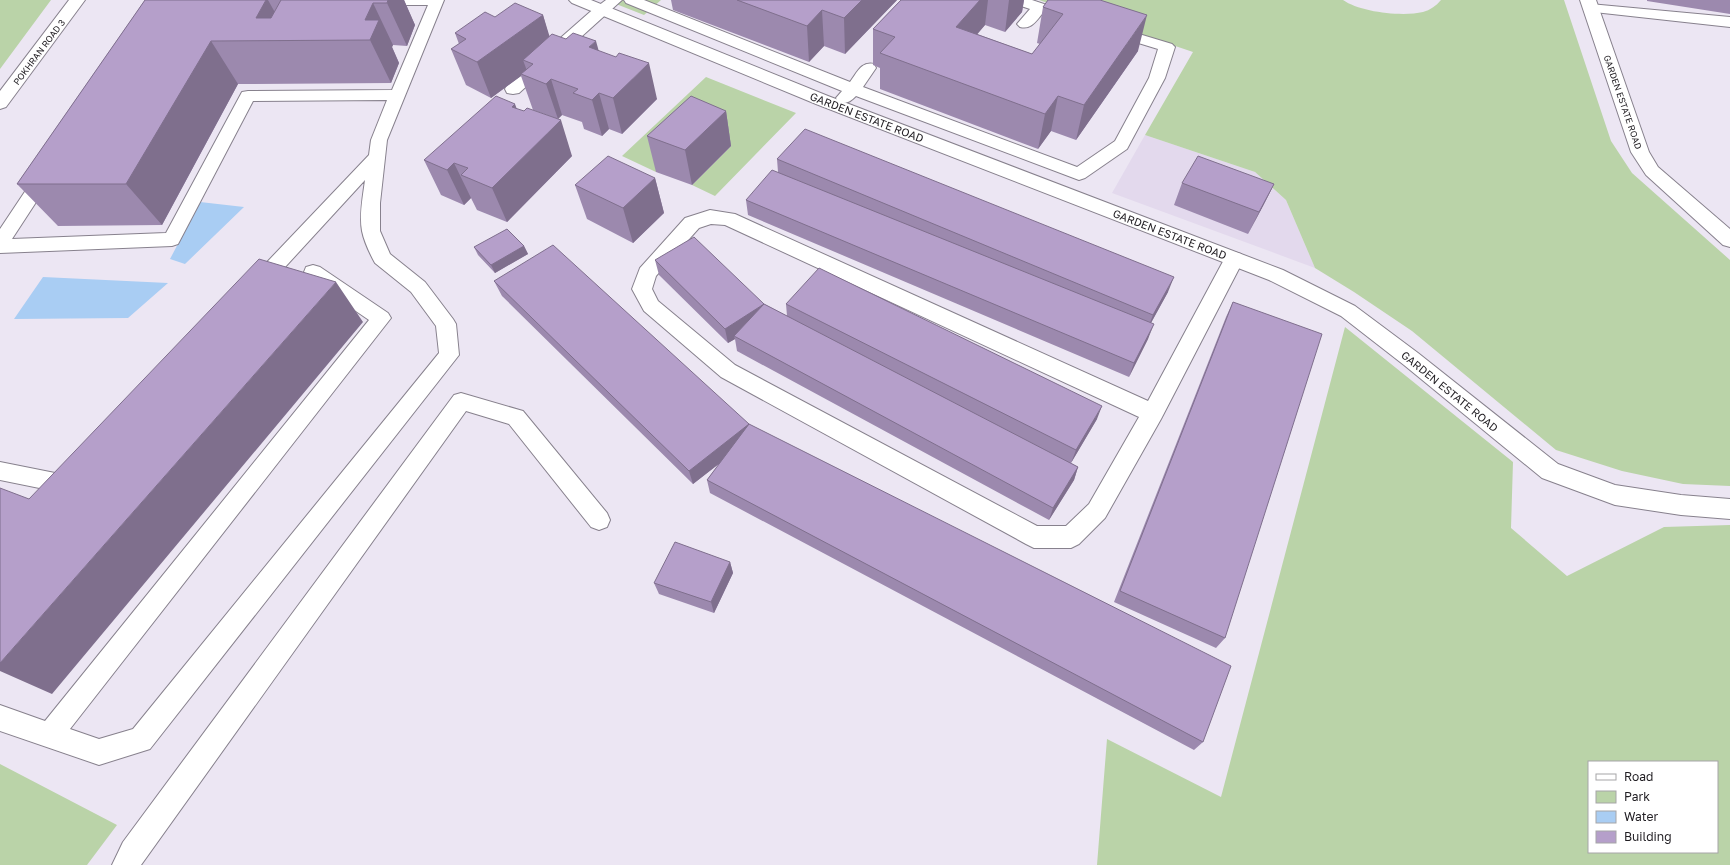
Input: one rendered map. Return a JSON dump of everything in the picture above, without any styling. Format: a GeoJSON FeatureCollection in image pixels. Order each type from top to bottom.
{"type":"FeatureCollection","features":[{"type":"Feature","properties":{"kind":"street","name":"POKHRAN ROAD 3"},"geometry":{"type":"LineString","coordinates":[[0,103],[77,0]]}},
{"type":"Feature","properties":{"kind":"street","name":"GARDEN ESTATE ROAD"},"geometry":{"type":"LineString","coordinates":[[576,0],[608,5],[836,105],[1276,275],[1348,311],[1417,364],[1550,471],[1615,495],[1681,505],[1730,509]]}},
{"type":"Feature","properties":{"kind":"street","name":"GARDEN ESTATE ROAD"},"geometry":{"type":"LineString","coordinates":[[1589,4],[1640,152],[1652,171],[1730,240]]}},
{"type":"Feature","properties":{"kind":"street"},"geometry":{"type":"LineString","coordinates":[[1153,413],[728,219],[710,217],[692,223],[647,273],[642,290],[650,306],[728,371],[1034,537],[1071,537],[1097,511],[1153,413],[1234,259]]}},
{"type":"Feature","properties":{"kind":"lane"},"geometry":{"type":"LineString","coordinates":[[0,718],[99,752],[141,740],[449,355],[446,324],[418,287],[382,258],[371,232],[371,203],[379,140],[436,0],[358,1]]}},
{"type":"Feature","properties":{"kind":"lane"},"geometry":{"type":"LineString","coordinates":[[631,0],[853,88],[1079,174],[1121,145],[1157,78],[1166,48],[1017,0]]}},
{"type":"Feature","properties":{"kind":"lane"},"geometry":{"type":"LineString","coordinates":[[1589,4],[1730,22]]}},
{"type":"Feature","properties":{"kind":"lane"},"geometry":{"type":"LineString","coordinates":[[513,89],[608,5]]}},
{"type":"Feature","properties":{"kind":"lane"},"geometry":{"type":"LineString","coordinates":[[1025,24],[1040,7]]}},
{"type":"Feature","properties":{"kind":"lane"},"geometry":{"type":"LineString","coordinates":[[836,105],[853,88],[868,68]]}},
{"type":"Feature","properties":{"kind":"lane"},"geometry":{"type":"LineString","coordinates":[[0,244],[172,239],[248,96],[397,95]]}},
{"type":"Feature","properties":{"kind":"lane"},"geometry":{"type":"LineString","coordinates":[[247,295],[377,157]]}},
{"type":"Feature","properties":{"kind":"lane"},"geometry":{"type":"LineString","coordinates":[[0,244],[56,158]]}},
{"type":"Feature","properties":{"kind":"lane"},"geometry":{"type":"LineString","coordinates":[[50,735],[381,318],[313,272]]}},
{"type":"Feature","properties":{"kind":"lane"},"geometry":{"type":"LineString","coordinates":[[126,865],[132,852],[461,401],[516,417],[599,520]]}},
{"type":"Feature","properties":{"kind":"lane"},"geometry":{"type":"LineString","coordinates":[[0,471],[70,485],[86,468]]}},
{"type":"Feature","properties":{"kind":"shaded area"},"geometry":{"type":"Polygon","coordinates":[[[1145,135],[1255,172],[1286,200],[1315,268],[1112,193],[1145,135]]]}},
{"type":"Feature","properties":{"kind":"green space"},"geometry":{"type":"Polygon","coordinates":[[[0,0],[51,0],[0,69],[0,0]]]}},
{"type":"Feature","properties":{"kind":"green space"},"geometry":{"type":"Polygon","coordinates":[[[606,0],[661,0],[644,15],[606,0]]]}},
{"type":"Feature","properties":{"kind":"green space"},"geometry":{"type":"Polygon","coordinates":[[[1039,0],[1343,0],[1360,8],[1393,14],[1404,14],[1426,11],[1435,6],[1441,0],[1564,0],[1611,141],[1632,173],[1730,260],[1730,486],[1683,484],[1622,471],[1556,450],[1412,331],[1315,268],[1286,200],[1255,172],[1145,135],[1193,52],[1039,0]]]}},
{"type":"Feature","properties":{"kind":"green space"},"geometry":{"type":"Polygon","coordinates":[[[706,77],[796,113],[715,196],[692,185],[731,146],[698,132],[656,172],[622,156],[706,77]]]}},
{"type":"Feature","properties":{"kind":"green space"},"geometry":{"type":"Polygon","coordinates":[[[1345,327],[1513,462],[1511,528],[1567,576],[1664,527],[1730,525],[1730,865],[1097,865],[1107,739],[1221,797],[1345,327]]]}},
{"type":"Feature","properties":{"kind":"green space"},"geometry":{"type":"Polygon","coordinates":[[[0,764],[117,825],[87,865],[0,865],[0,764]]]}},
{"type":"Feature","properties":{"kind":"water"},"geometry":{"type":"Polygon","coordinates":[[[200,202],[244,207],[185,264],[170,259],[200,202]]]}},
{"type":"Feature","properties":{"kind":"water"},"geometry":{"type":"Polygon","coordinates":[[[43,277],[168,283],[128,318],[14,319],[43,277]]]}},
{"type":"Feature","properties":{"kind":"building"},"geometry":{"type":"Polygon","coordinates":[[[145,0],[266,0],[256,18],[271,18],[281,0],[388,0],[387,3],[373,3],[365,20],[379,20],[370,40],[211,41],[126,184],[17,184],[145,0]]]}},
{"type":"Feature","properties":{"kind":"building"},"geometry":{"type":"Polygon","coordinates":[[[737,0],[862,0],[844,18],[822,10],[807,26],[737,0]]]}},
{"type":"Feature","properties":{"kind":"building"},"geometry":{"type":"Polygon","coordinates":[[[901,0],[980,0],[956,27],[1032,54],[1063,14],[1043,7],[1048,0],[1100,0],[1147,15],[1084,105],[1058,96],[1045,114],[880,53],[895,37],[873,29],[901,0]]]}},
{"type":"Feature","properties":{"kind":"building"},"geometry":{"type":"Polygon","coordinates":[[[515,3],[543,15],[477,62],[451,49],[466,39],[455,33],[485,12],[495,17],[515,3]]]}},
{"type":"Feature","properties":{"kind":"building"},"geometry":{"type":"Polygon","coordinates":[[[573,33],[596,41],[589,47],[616,57],[619,53],[649,63],[613,98],[599,93],[592,100],[573,93],[578,89],[551,79],[546,84],[521,74],[533,64],[523,60],[552,34],[566,39],[573,33]]]}},
{"type":"Feature","properties":{"kind":"building"},"geometry":{"type":"Polygon","coordinates":[[[496,96],[515,104],[512,107],[524,111],[527,108],[561,120],[492,188],[461,175],[468,168],[454,163],[447,170],[424,160],[496,96]]]}},
{"type":"Feature","properties":{"kind":"building"},"geometry":{"type":"Polygon","coordinates":[[[691,96],[726,111],[685,150],[647,136],[691,96]]]}},
{"type":"Feature","properties":{"kind":"building"},"geometry":{"type":"Polygon","coordinates":[[[805,129],[1174,277],[1153,315],[777,159],[805,129]]]}},
{"type":"Feature","properties":{"kind":"building"},"geometry":{"type":"Polygon","coordinates":[[[608,156],[655,178],[623,208],[575,185],[608,156]]]}},
{"type":"Feature","properties":{"kind":"building"},"geometry":{"type":"Polygon","coordinates":[[[1198,156],[1274,184],[1259,212],[1182,183],[1198,156]]]}},
{"type":"Feature","properties":{"kind":"building"},"geometry":{"type":"Polygon","coordinates":[[[772,170],[1154,324],[1134,363],[746,200],[772,170]]]}},
{"type":"Feature","properties":{"kind":"building"},"geometry":{"type":"Polygon","coordinates":[[[507,229],[524,246],[491,265],[474,247],[507,229]]]}},
{"type":"Feature","properties":{"kind":"building"},"geometry":{"type":"Polygon","coordinates":[[[694,237],[764,304],[725,329],[655,260],[694,237]]]}},
{"type":"Feature","properties":{"kind":"building"},"geometry":{"type":"Polygon","coordinates":[[[553,245],[749,424],[689,471],[494,281],[553,245]]]}},
{"type":"Feature","properties":{"kind":"building"},"geometry":{"type":"Polygon","coordinates":[[[259,259],[336,282],[0,663],[0,488],[29,499],[259,259]]]}},
{"type":"Feature","properties":{"kind":"building"},"geometry":{"type":"Polygon","coordinates":[[[819,268],[1102,406],[1076,450],[786,304],[819,268]]]}},
{"type":"Feature","properties":{"kind":"building"},"geometry":{"type":"Polygon","coordinates":[[[1233,302],[1322,334],[1225,638],[1120,591],[1233,302]]]}},
{"type":"Feature","properties":{"kind":"building"},"geometry":{"type":"Polygon","coordinates":[[[764,304],[1078,467],[1053,508],[734,336],[764,304]]]}},
{"type":"Feature","properties":{"kind":"building"},"geometry":{"type":"Polygon","coordinates":[[[749,424],[1231,666],[1203,742],[707,480],[749,424]]]}},
{"type":"Feature","properties":{"kind":"building"},"geometry":{"type":"Polygon","coordinates":[[[675,542],[730,562],[711,602],[654,583],[675,542]]]}}]}
